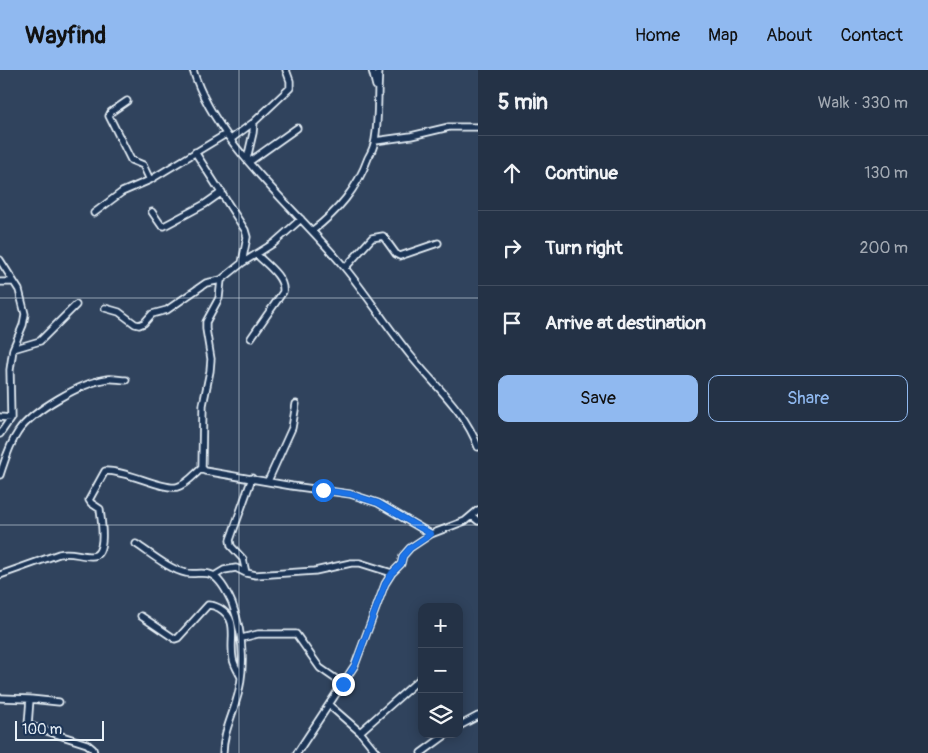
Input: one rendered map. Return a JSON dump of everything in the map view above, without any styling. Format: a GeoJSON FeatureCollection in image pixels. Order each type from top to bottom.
{"type":"FeatureCollection","features":[{"type":"Feature","properties":{"kind":"street"},"geometry":{"type":"LineString","coordinates":[[193,70],[206,102],[226,134],[345,268],[411,356],[465,420],[473,432],[478,447]]}},
{"type":"Feature","properties":{"kind":"street"},"geometry":{"type":"LineString","coordinates":[[231,139],[254,122],[290,88],[290,81],[286,70]]}},
{"type":"Feature","properties":{"kind":"street"},"geometry":{"type":"LineString","coordinates":[[312,231],[328,219],[353,190],[375,141],[377,91],[374,70]]}},
{"type":"Feature","properties":{"kind":"street"},"geometry":{"type":"LineString","coordinates":[[127,101],[109,114],[110,121],[131,160],[143,165],[150,180]]}},
{"type":"Feature","properties":{"kind":"street"},"geometry":{"type":"LineString","coordinates":[[248,161],[254,122]]}},
{"type":"Feature","properties":{"kind":"street"},"geometry":{"type":"LineString","coordinates":[[375,141],[411,136],[449,127],[478,127]]}},
{"type":"Feature","properties":{"kind":"street"},"geometry":{"type":"LineString","coordinates":[[248,161],[297,128]]}},
{"type":"Feature","properties":{"kind":"street"},"geometry":{"type":"LineString","coordinates":[[94,214],[122,192],[150,180],[226,134]]}},
{"type":"Feature","properties":{"kind":"street"},"geometry":{"type":"LineString","coordinates":[[195,152],[245,230],[247,238],[242,263]]}},
{"type":"Feature","properties":{"kind":"street"},"geometry":{"type":"LineString","coordinates":[[152,212],[164,226],[205,204],[222,192]]}},
{"type":"Feature","properties":{"kind":"street"},"geometry":{"type":"LineString","coordinates":[[105,308],[119,312],[135,324],[140,325],[152,314],[167,310],[206,283],[221,280],[242,263],[274,243],[301,219]]}},
{"type":"Feature","properties":{"kind":"street"},"geometry":{"type":"LineString","coordinates":[[345,268],[372,238],[377,236],[383,236],[396,254],[400,256],[438,243]]}},
{"type":"Feature","properties":{"kind":"street"},"geometry":{"type":"LineString","coordinates":[[251,338],[283,292],[284,287],[281,280],[256,254]]}},
{"type":"Feature","properties":{"kind":"street"},"geometry":{"type":"LineString","coordinates":[[0,260],[19,290],[25,314],[23,325],[13,349],[9,388],[11,418],[0,434]]}},
{"type":"Feature","properties":{"kind":"street"},"geometry":{"type":"LineString","coordinates":[[0,575],[68,552],[92,556],[98,554],[103,538],[100,509],[89,500],[105,471],[130,475],[164,486],[176,487],[183,484],[202,468],[202,405],[211,359],[206,322],[219,298],[221,280]]}},
{"type":"Feature","properties":{"kind":"street"},"geometry":{"type":"LineString","coordinates":[[0,282],[13,282]]}},
{"type":"Feature","properties":{"kind":"street"},"geometry":{"type":"LineString","coordinates":[[13,349],[40,341],[76,306]]}},
{"type":"Feature","properties":{"kind":"street"},"geometry":{"type":"LineString","coordinates":[[0,475],[9,447],[18,431],[46,406],[92,382],[108,379],[126,380]]}},
{"type":"Feature","properties":{"kind":"street"},"geometry":{"type":"LineString","coordinates":[[268,481],[292,428],[296,404]]}},
{"type":"Feature","properties":{"kind":"street"},"geometry":{"type":"LineString","coordinates":[[0,417],[11,418]]}},
{"type":"Feature","properties":{"kind":"street"},"geometry":{"type":"LineString","coordinates":[[202,468],[205,471],[350,494],[378,503],[431,534]]}},
{"type":"Feature","properties":{"kind":"street"},"geometry":{"type":"LineString","coordinates":[[246,573],[243,559],[231,546],[230,540],[252,478]]}},
{"type":"Feature","properties":{"kind":"street"},"geometry":{"type":"LineString","coordinates":[[297,753],[355,665],[385,584],[401,564],[403,556],[410,548],[431,534],[459,525],[478,510]]}},
{"type":"Feature","properties":{"kind":"street"},"geometry":{"type":"LineString","coordinates":[[472,516],[478,521]]}},
{"type":"Feature","properties":{"kind":"street"},"geometry":{"type":"LineString","coordinates":[[136,544],[177,570],[187,573],[214,576],[236,568],[256,575],[315,571],[360,563],[392,573]]}},
{"type":"Feature","properties":{"kind":"street"},"geometry":{"type":"LineString","coordinates":[[214,576],[228,595],[236,614],[242,638],[242,677],[224,740],[223,753]]}},
{"type":"Feature","properties":{"kind":"street"},"geometry":{"type":"LineString","coordinates":[[141,616],[175,639],[208,605],[212,605],[227,613],[231,619],[232,626],[233,662],[242,677]]}},
{"type":"Feature","properties":{"kind":"street"},"geometry":{"type":"LineString","coordinates":[[242,638],[258,634],[296,634],[320,668],[343,684]]}},
{"type":"Feature","properties":{"kind":"street"},"geometry":{"type":"LineString","coordinates":[[360,732],[418,681]]}},
{"type":"Feature","properties":{"kind":"street"},"geometry":{"type":"LineString","coordinates":[[0,698],[59,702]]}},
{"type":"Feature","properties":{"kind":"street"},"geometry":{"type":"LineString","coordinates":[[30,699],[28,725],[87,744],[93,749],[94,753]]}},
{"type":"Feature","properties":{"kind":"street"},"geometry":{"type":"LineString","coordinates":[[329,705],[360,732],[378,753]]}},
{"type":"Feature","properties":{"kind":"street"},"geometry":{"type":"LineString","coordinates":[[463,724],[478,716]]}},
{"type":"Feature","properties":{"kind":"street"},"geometry":{"type":"LineString","coordinates":[[421,753],[442,738]]}},
{"type":"Feature","properties":{"kind":"route"},"geometry":{"type":"LineString","coordinates":[[323,490],[350,494],[378,503],[431,534],[410,548],[403,556],[401,564],[385,584],[374,611],[366,639],[355,665],[343,684]]}}]}
